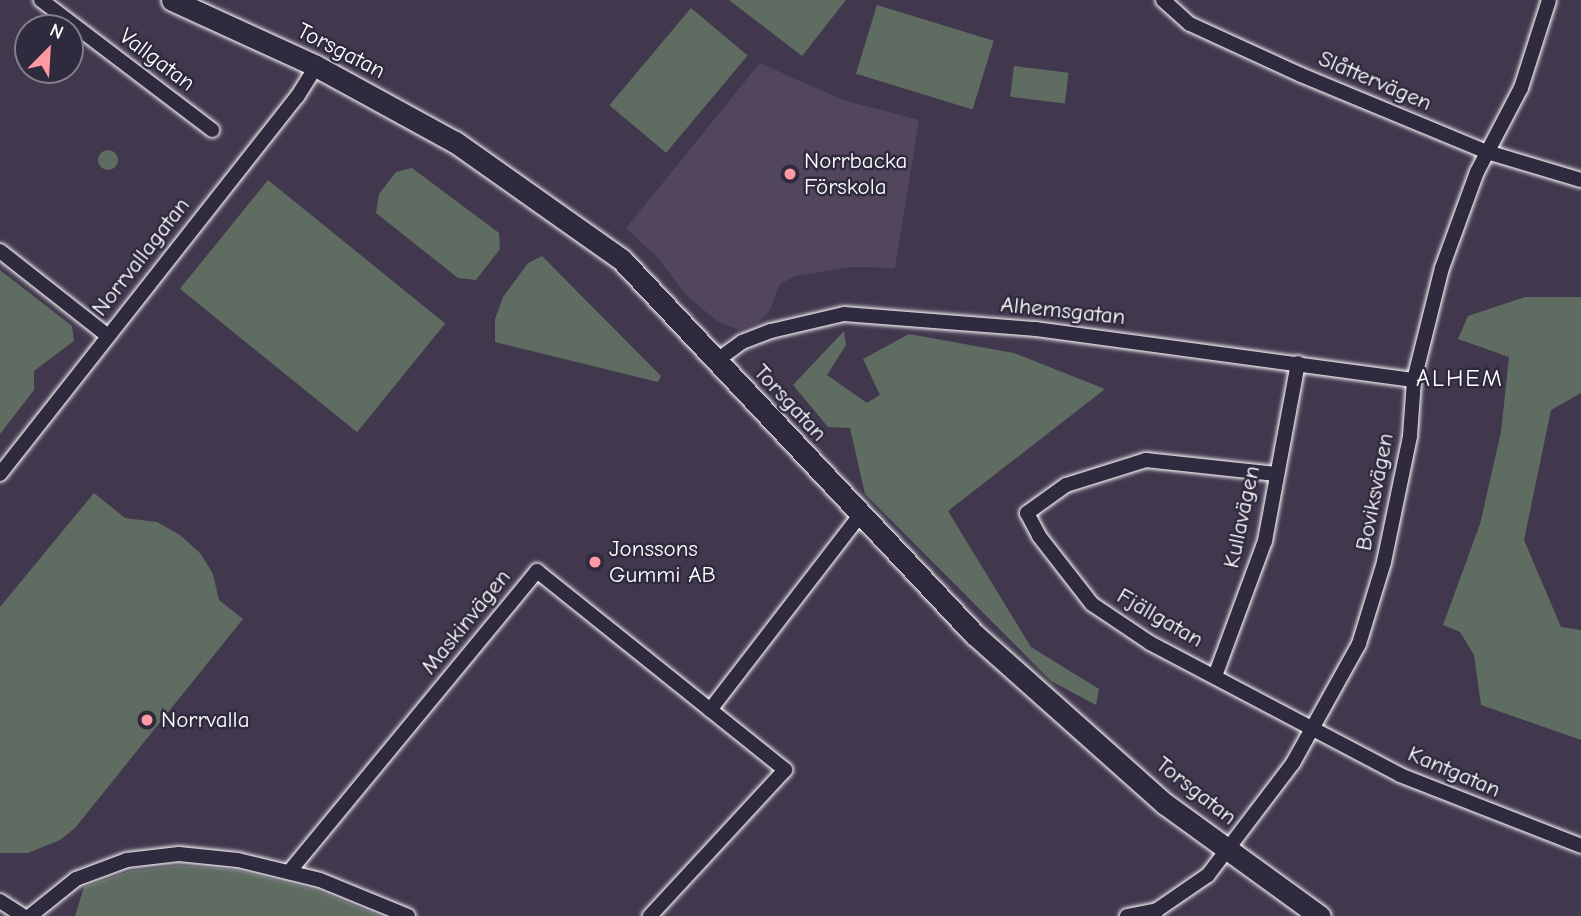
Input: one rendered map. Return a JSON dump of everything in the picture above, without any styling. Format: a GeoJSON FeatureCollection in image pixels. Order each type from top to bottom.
{"type":"FeatureCollection","features":[{"type":"Feature","properties":{"kind":"main road","name":"Torsgatan"},"geometry":{"type":"LineString","coordinates":[[172,0],[316,66],[455,142],[622,260],[974,634],[1165,804],[1320,916]]}},
{"type":"Feature","properties":{"kind":"street","name":"Vallgatan"},"geometry":{"type":"LineString","coordinates":[[41,0],[212,130]]}},
{"type":"Feature","properties":{"kind":"street","name":"Slåttervägen"},"geometry":{"type":"LineString","coordinates":[[1163,0],[1190,24],[1487,152],[1581,180]]}},
{"type":"Feature","properties":{"kind":"street","name":"Boviksvägen"},"geometry":{"type":"LineString","coordinates":[[1127,916],[1157,910],[1208,875],[1313,731],[1359,645],[1384,562],[1410,436],[1414,380],[1442,268],[1487,152],[1521,88],[1549,0]]}},
{"type":"Feature","properties":{"kind":"street","name":"Norrvallagatan"},"geometry":{"type":"LineString","coordinates":[[0,474],[297,97],[316,66]]}},
{"type":"Feature","properties":{"kind":"street"},"geometry":{"type":"LineString","coordinates":[[0,251],[108,336]]}},
{"type":"Feature","properties":{"kind":"street","name":"Alhemsgatan"},"geometry":{"type":"LineString","coordinates":[[716,361],[742,342],[771,331],[844,314],[1036,329],[1414,380]]}},
{"type":"Feature","properties":{"kind":"street","name":"Kullavägen"},"geometry":{"type":"LineString","coordinates":[[1215,676],[1265,541],[1298,363]]}},
{"type":"Feature","properties":{"kind":"street","name":"Fjällgatan"},"geometry":{"type":"LineString","coordinates":[[1276,474],[1146,460],[1066,485],[1027,513],[1039,537],[1092,604],[1150,643],[1313,731]]}},
{"type":"Feature","properties":{"kind":"street"},"geometry":{"type":"LineString","coordinates":[[710,709],[860,515]]}},
{"type":"Feature","properties":{"kind":"street","name":"Maskinvägen"},"geometry":{"type":"LineString","coordinates":[[289,872],[537,571],[785,770],[650,916]]}},
{"type":"Feature","properties":{"kind":"street","name":"Kantgatan"},"geometry":{"type":"LineString","coordinates":[[1313,731],[1459,800],[1581,846]]}},
{"type":"Feature","properties":{"kind":"street"},"geometry":{"type":"LineString","coordinates":[[30,916],[76,879],[127,860],[179,854],[238,860],[320,880],[408,916]]}},
{"type":"Feature","properties":{"kind":"street"},"geometry":{"type":"LineString","coordinates":[[0,901],[23,916]]}},
{"type":"Feature","properties":{"kind":"shaded area","name":"Norrbacka Förskola"},"geometry":{"type":"Polygon","coordinates":[[[760,63],[843,100],[919,120],[895,268],[852,267],[796,276],[780,284],[770,310],[758,323],[739,330],[717,321],[686,295],[658,258],[626,228],[760,63]]]}},
{"type":"Feature","properties":{"kind":"green space"},"geometry":{"type":"Polygon","coordinates":[[[729,0],[846,0],[802,56],[729,0]]]}},
{"type":"Feature","properties":{"kind":"green space"},"geometry":{"type":"Polygon","coordinates":[[[877,5],[994,41],[973,110],[856,74],[877,5]]]}},
{"type":"Feature","properties":{"kind":"green space"},"geometry":{"type":"Polygon","coordinates":[[[691,8],[748,56],[666,153],[609,105],[691,8]]]}},
{"type":"Feature","properties":{"kind":"green space"},"geometry":{"type":"Polygon","coordinates":[[[1014,66],[1069,73],[1065,103],[1010,97],[1014,66]]]}},
{"type":"Feature","properties":{"kind":"green space"},"geometry":{"type":"Polygon","coordinates":[[[104,150],[112,150],[118,160],[112,170],[104,170],[98,164],[98,156],[104,150]]]}},
{"type":"Feature","properties":{"kind":"green space"},"geometry":{"type":"Polygon","coordinates":[[[412,168],[499,233],[500,249],[476,280],[458,278],[376,213],[379,194],[396,172],[412,168]]]}},
{"type":"Feature","properties":{"kind":"green space"},"geometry":{"type":"Polygon","coordinates":[[[268,180],[445,323],[357,432],[180,289],[268,180]]]}},
{"type":"Feature","properties":{"kind":"green space"},"geometry":{"type":"Polygon","coordinates":[[[542,256],[661,376],[658,382],[495,342],[495,319],[503,297],[528,263],[542,256]]]}},
{"type":"Feature","properties":{"kind":"green space"},"geometry":{"type":"Polygon","coordinates":[[[0,270],[72,326],[74,341],[34,371],[34,390],[0,434],[0,270]]]}},
{"type":"Feature","properties":{"kind":"green space"},"geometry":{"type":"Polygon","coordinates":[[[1525,297],[1581,297],[1581,393],[1551,410],[1524,540],[1561,627],[1581,630],[1581,740],[1481,705],[1474,655],[1460,632],[1443,625],[1480,524],[1501,432],[1509,357],[1458,339],[1468,316],[1525,297]]]}},
{"type":"Feature","properties":{"kind":"green space"},"geometry":{"type":"Polygon","coordinates":[[[844,331],[846,345],[827,375],[867,403],[880,395],[863,359],[909,334],[1014,353],[1105,389],[948,511],[1031,647],[1099,689],[1096,705],[1051,681],[865,494],[850,428],[828,427],[793,385],[844,331]]]}},
{"type":"Feature","properties":{"kind":"green space"},"geometry":{"type":"Polygon","coordinates":[[[94,493],[125,518],[157,522],[180,535],[201,554],[213,574],[219,600],[243,619],[75,828],[60,840],[28,853],[0,853],[0,607],[94,493]]]}},
{"type":"Feature","properties":{"kind":"green space"},"geometry":{"type":"Polygon","coordinates":[[[179,865],[236,870],[316,890],[380,916],[75,916],[84,887],[130,871],[179,865]]]}},
{"type":"Feature","properties":{"kind":"place","name":"Norrbacka Förskola"},"geometry":{"type":"Point","coordinates":[790,174]}},
{"type":"Feature","properties":{"kind":"place","name":"Jonssons Gummi AB"},"geometry":{"type":"Point","coordinates":[595,562]}},
{"type":"Feature","properties":{"kind":"place","name":"Norrvalla"},"geometry":{"type":"Point","coordinates":[147,720]}},
{"type":"Feature","properties":{"kind":"district","name":"ALHEM"},"geometry":{"type":"Point","coordinates":[1460,379]}}]}
